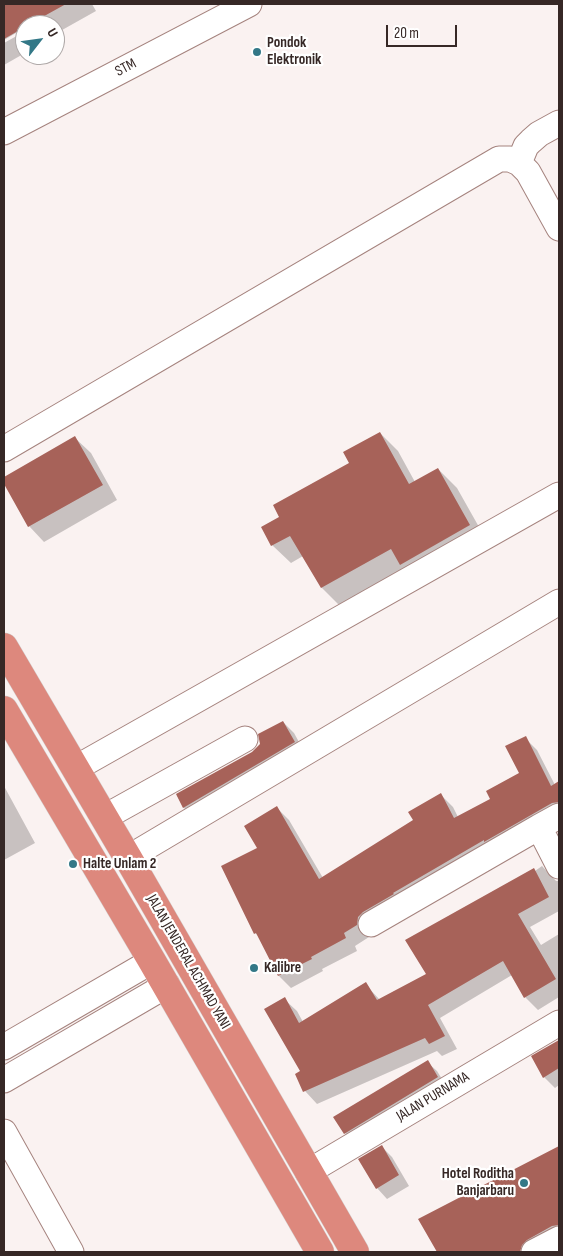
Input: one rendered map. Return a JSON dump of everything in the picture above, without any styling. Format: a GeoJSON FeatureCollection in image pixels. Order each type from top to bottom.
{"type":"FeatureCollection","features":[{"type":"Feature","properties":{"kind":"highway","name":"JALAN JENDERAL ACHMAD YANI"},"geometry":{"type":"LineString","coordinates":[[4,646],[105,817],[355,1252]]}},
{"type":"Feature","properties":{"kind":"highway","name":"JALAN JENDERAL ACHMAD YANI"},"geometry":{"type":"LineString","coordinates":[[4,710],[167,985],[320,1252]]}},
{"type":"Feature","properties":{"kind":"street","name":"STM"},"geometry":{"type":"LineString","coordinates":[[4,132],[249,4]]}},
{"type":"Feature","properties":{"kind":"street"},"geometry":{"type":"LineString","coordinates":[[519,163],[526,146],[539,134],[559,123]]}},
{"type":"Feature","properties":{"kind":"street"},"geometry":{"type":"LineString","coordinates":[[4,448],[499,159],[510,159],[519,163],[528,172],[559,228]]}},
{"type":"Feature","properties":{"kind":"street"},"geometry":{"type":"LineString","coordinates":[[76,768],[559,495]]}},
{"type":"Feature","properties":{"kind":"street"},"geometry":{"type":"LineString","coordinates":[[128,858],[559,602]]}},
{"type":"Feature","properties":{"kind":"street"},"geometry":{"type":"LineString","coordinates":[[105,817],[245,739]]}},
{"type":"Feature","properties":{"kind":"street"},"geometry":{"type":"LineString","coordinates":[[371,924],[549,822],[559,866]]}},
{"type":"Feature","properties":{"kind":"street"},"geometry":{"type":"LineString","coordinates":[[4,1048],[152,961]]}},
{"type":"Feature","properties":{"kind":"street"},"geometry":{"type":"LineString","coordinates":[[4,1080],[167,985]]}},
{"type":"Feature","properties":{"kind":"street","name":"JALAN PURNAMA"},"geometry":{"type":"LineString","coordinates":[[308,1172],[559,1023]]}},
{"type":"Feature","properties":{"kind":"street"},"geometry":{"type":"LineString","coordinates":[[4,1132],[71,1252]]}},
{"type":"Feature","properties":{"kind":"street"},"geometry":{"type":"LineString","coordinates":[[534,1252],[559,1239]]}},
{"type":"Feature","properties":{"kind":"building"},"geometry":{"type":"Polygon","coordinates":[[[4,4],[66,4],[46,15],[15,15],[15,33],[4,39],[4,4]]]}},
{"type":"Feature","properties":{"kind":"building"},"geometry":{"type":"Polygon","coordinates":[[[380,432],[409,484],[438,468],[470,525],[400,565],[391,549],[321,588],[290,536],[271,546],[261,527],[279,517],[273,505],[349,463],[343,452],[380,432]]]}},
{"type":"Feature","properties":{"kind":"building"},"geometry":{"type":"Polygon","coordinates":[[[75,436],[103,485],[28,527],[4,484],[4,477],[75,436]]]}},
{"type":"Feature","properties":{"kind":"building"},"geometry":{"type":"Polygon","coordinates":[[[283,721],[295,742],[183,808],[176,794],[252,752],[260,744],[258,734],[283,721]]]}},
{"type":"Feature","properties":{"kind":"building"},"geometry":{"type":"Polygon","coordinates":[[[526,736],[551,786],[559,781],[559,802],[552,803],[484,842],[484,840],[393,893],[363,912],[358,917],[357,925],[344,933],[346,938],[311,957],[312,959],[278,976],[256,933],[254,934],[221,866],[257,848],[244,826],[277,806],[319,879],[413,820],[408,812],[441,793],[454,818],[490,799],[486,791],[519,773],[505,746],[526,736]]]}},
{"type":"Feature","properties":{"kind":"building"},"geometry":{"type":"Polygon","coordinates":[[[534,868],[549,897],[518,914],[556,979],[524,998],[503,961],[428,1005],[445,1036],[429,1044],[425,1038],[303,1092],[295,1074],[300,1071],[264,1009],[285,997],[299,1023],[366,982],[377,1000],[426,974],[405,940],[534,868]]]}},
{"type":"Feature","properties":{"kind":"building"},"geometry":{"type":"Polygon","coordinates":[[[559,1040],[559,1068],[543,1078],[531,1056],[559,1040]]]}},
{"type":"Feature","properties":{"kind":"building"},"geometry":{"type":"Polygon","coordinates":[[[428,1060],[438,1077],[344,1134],[333,1117],[428,1060]]]}},
{"type":"Feature","properties":{"kind":"building"},"geometry":{"type":"Polygon","coordinates":[[[382,1145],[399,1175],[376,1189],[358,1159],[382,1145]]]}},
{"type":"Feature","properties":{"kind":"building","name":"Hotel Roditha Banjarbaru"},"geometry":{"type":"Polygon","coordinates":[[[559,1146],[559,1225],[552,1226],[527,1240],[522,1245],[520,1252],[437,1252],[418,1219],[559,1146]]]}},
{"type":"Feature","properties":{"kind":"place","name":"Pondok Elektronik"},"geometry":{"type":"Point","coordinates":[257,52]}},
{"type":"Feature","properties":{"kind":"place","name":"Halte Unlam 2"},"geometry":{"type":"Point","coordinates":[73,864]}},
{"type":"Feature","properties":{"kind":"place","name":"Kalibre"},"geometry":{"type":"Point","coordinates":[254,968]}},
{"type":"Feature","properties":{"kind":"place","name":"Hotel Roditha Banjarbaru"},"geometry":{"type":"Point","coordinates":[524,1183]}}]}
